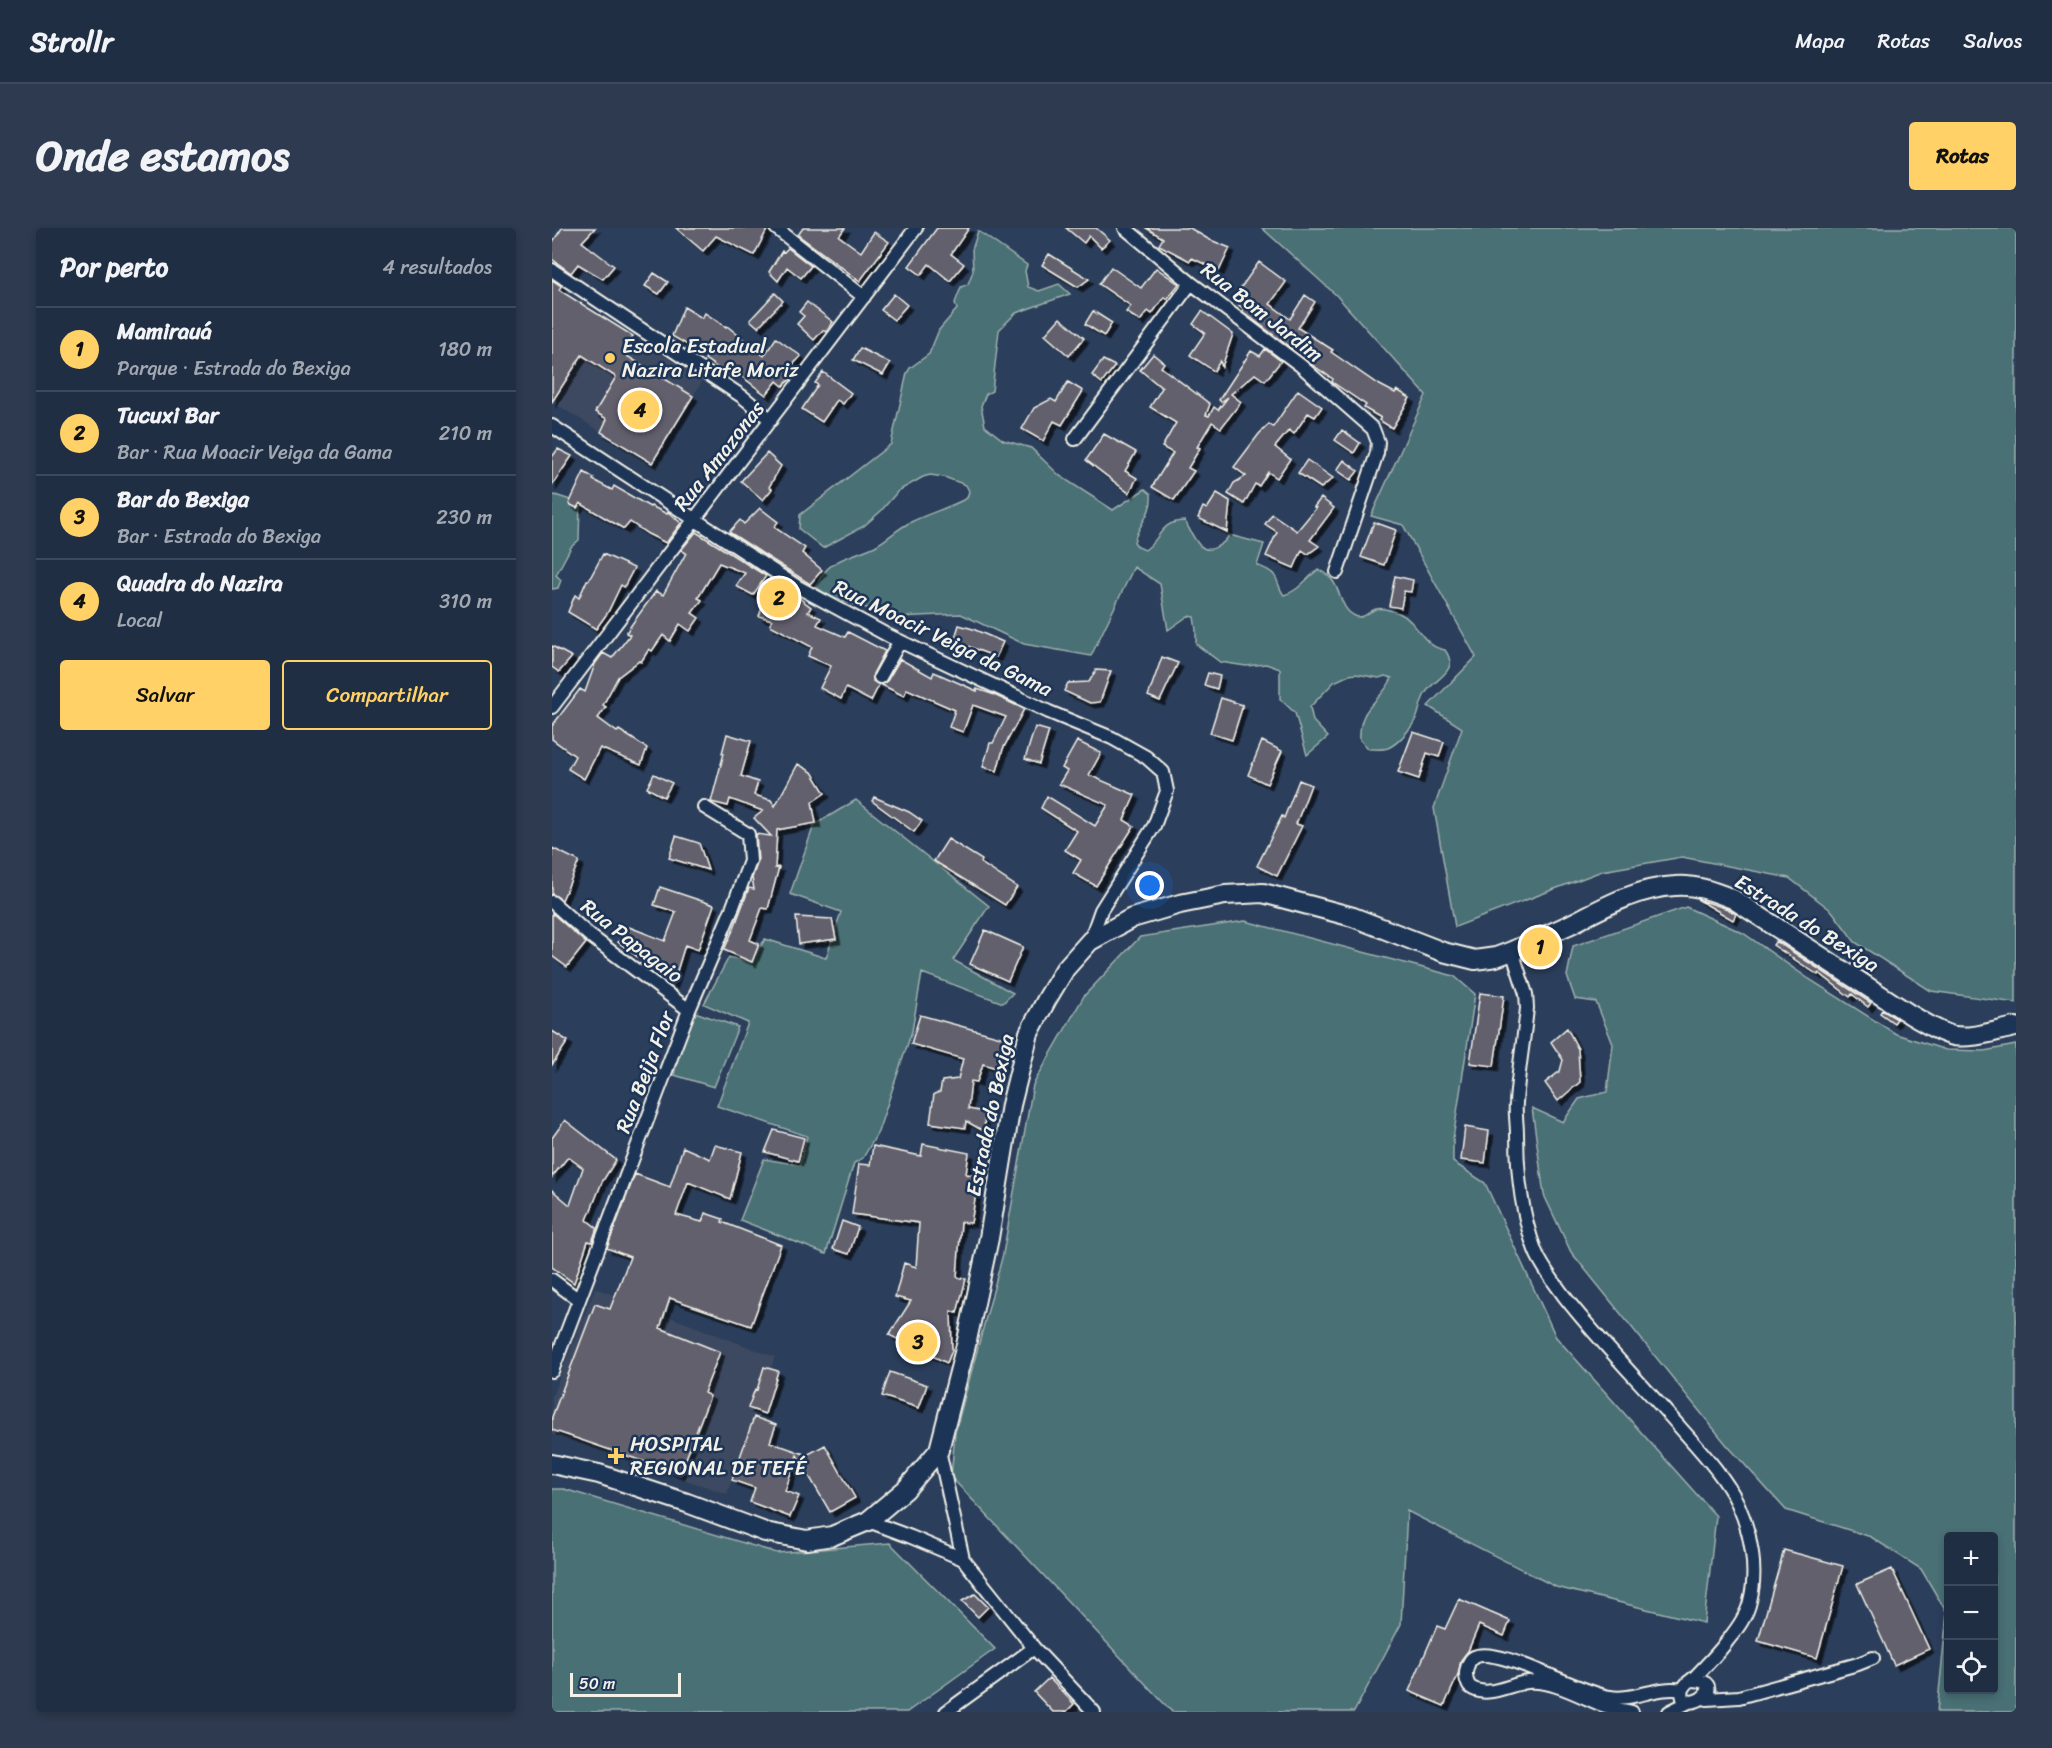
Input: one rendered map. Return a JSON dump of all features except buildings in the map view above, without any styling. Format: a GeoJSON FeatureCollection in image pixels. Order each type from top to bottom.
{"type":"FeatureCollection","features":[{"type":"Feature","properties":{"kind":"street"},"geometry":{"type":"LineString","coordinates":[[776,228],[864,297]]}},
{"type":"Feature","properties":{"kind":"street","name":"Rua Amazonas"},"geometry":{"type":"LineString","coordinates":[[552,707],[916,228]]}},
{"type":"Feature","properties":{"kind":"street","name":"Rua Bom Jardim"},"geometry":{"type":"LineString","coordinates":[[1125,228],[1191,283],[1300,365],[1374,429],[1378,442],[1377,453],[1337,572]]}},
{"type":"Feature","properties":{"kind":"street"},"geometry":{"type":"LineString","coordinates":[[552,270],[744,397],[771,420]]}},
{"type":"Feature","properties":{"kind":"street"},"geometry":{"type":"LineString","coordinates":[[1076,439],[1191,283]]}},
{"type":"Feature","properties":{"kind":"street","name":"Rua Moacir Veiga da Gama"},"geometry":{"type":"LineString","coordinates":[[552,426],[798,587],[900,641],[1049,712],[1112,738],[1146,757],[1163,772],[1167,791],[1154,826],[1101,910],[1090,941]]}},
{"type":"Feature","properties":{"kind":"street"},"geometry":{"type":"LineString","coordinates":[[880,677],[900,641]]}},
{"type":"Feature","properties":{"kind":"street","name":"Rua Beija Flor"},"geometry":{"type":"LineString","coordinates":[[552,1371],[689,1010],[750,861],[748,834],[704,807]]}},
{"type":"Feature","properties":{"kind":"street","name":"Estrada do Bexiga"},"geometry":{"type":"LineString","coordinates":[[552,1464],[599,1474],[765,1532],[807,1540],[832,1536],[868,1521],[906,1489],[939,1450],[966,1345],[989,1238],[1011,1105],[1029,1033],[1065,969],[1090,941],[1132,918],[1179,904],[1225,895],[1263,892],[1353,917],[1443,952],[1475,960],[1496,957],[1512,951],[1612,902],[1640,892],[1676,886],[1694,887],[1733,899],[1911,1015],[1941,1031],[1955,1036],[2016,1027]]}},
{"type":"Feature","properties":{"kind":"street","name":"Rua Papagaio"},"geometry":{"type":"LineString","coordinates":[[552,902],[598,942],[689,1010]]}},
{"type":"Feature","properties":{"kind":"street"},"geometry":{"type":"LineString","coordinates":[[1512,951],[1526,994],[1527,1008],[1516,1103],[1518,1174],[1522,1204],[1536,1252],[1555,1283],[1580,1316],[1700,1449],[1737,1502],[1748,1528],[1753,1566],[1750,1603],[1742,1621],[1729,1640],[1682,1690],[1683,1698],[1687,1703],[1695,1706],[1707,1699],[1708,1692],[1706,1685],[1700,1680],[1692,1680]]}},
{"type":"Feature","properties":{"kind":"street"},"geometry":{"type":"LineString","coordinates":[[552,1280],[579,1300]]}},
{"type":"Feature","properties":{"kind":"street"},"geometry":{"type":"LineString","coordinates":[[939,1450],[963,1559],[1034,1648],[1094,1712]]}},
{"type":"Feature","properties":{"kind":"street"},"geometry":{"type":"LineString","coordinates":[[868,1521],[963,1559]]}},
{"type":"Feature","properties":{"kind":"street"},"geometry":{"type":"LineString","coordinates":[[946,1712],[1034,1648]]}},
{"type":"Feature","properties":{"kind":"street"},"geometry":{"type":"LineString","coordinates":[[1632,1712],[1604,1706],[1564,1689],[1541,1683],[1529,1682],[1497,1690],[1480,1691],[1469,1686],[1466,1670],[1470,1661],[1475,1657],[1488,1656],[1520,1663],[1589,1693],[1604,1696],[1620,1698],[1667,1689],[1682,1690]]}},
{"type":"Feature","properties":{"kind":"street"},"geometry":{"type":"LineString","coordinates":[[1707,1699],[1738,1697],[1873,1658]]}},
{"type":"Feature","properties":{"kind":"street"},"geometry":{"type":"LineString","coordinates":[[1669,1712],[1687,1703]]}},
{"type":"Feature","properties":{"kind":"shaded area","name":"Escola Estadual Nazira Litafe Moriz"},"geometry":{"type":"Polygon","coordinates":[[[552,285],[703,380],[652,463],[552,402],[552,285]]]}},
{"type":"Feature","properties":{"kind":"shaded area"},"geometry":{"type":"Polygon","coordinates":[[[595,1288],[775,1357],[727,1494],[552,1434],[552,1396],[595,1288]]]}},
{"type":"Feature","properties":{"kind":"green space"},"geometry":{"type":"Polygon","coordinates":[[[1262,228],[2016,228],[2016,1003],[1931,991],[1855,942],[1832,911],[1789,878],[1682,857],[1602,871],[1455,927],[1434,808],[1462,728],[1428,706],[1476,657],[1403,525],[1371,516],[1426,395],[1336,295],[1262,228]]]}},
{"type":"Feature","properties":{"kind":"green space"},"geometry":{"type":"Polygon","coordinates":[[[978,231],[1027,265],[1025,271],[1028,287],[1039,291],[1059,284],[1070,294],[1016,313],[999,330],[992,391],[986,394],[981,406],[985,426],[1003,440],[1031,448],[1060,476],[1113,510],[1145,489],[1151,494],[1151,501],[1148,513],[1134,542],[1138,547],[1145,550],[1166,527],[1185,521],[1194,538],[1206,549],[1220,545],[1229,535],[1264,544],[1257,565],[1273,574],[1284,595],[1298,587],[1318,570],[1332,580],[1345,607],[1355,616],[1361,617],[1382,608],[1406,617],[1431,644],[1445,650],[1450,663],[1449,669],[1425,694],[1417,717],[1396,743],[1386,749],[1369,749],[1360,740],[1362,719],[1392,678],[1356,674],[1334,682],[1310,707],[1313,721],[1328,737],[1307,755],[1295,713],[1280,699],[1280,669],[1266,664],[1246,666],[1220,662],[1196,644],[1194,617],[1188,616],[1168,630],[1160,584],[1134,567],[1091,656],[1024,644],[961,614],[898,617],[832,598],[816,587],[826,570],[833,564],[875,546],[911,522],[967,498],[969,491],[966,485],[944,477],[930,475],[898,491],[864,526],[823,548],[799,529],[800,515],[891,444],[907,373],[910,368],[929,354],[939,330],[957,309],[955,303],[961,287],[968,284],[973,271],[972,250],[978,231]]]}},
{"type":"Feature","properties":{"kind":"green space"},"geometry":{"type":"Polygon","coordinates":[[[555,495],[580,503],[579,540],[571,547],[556,575],[561,580],[558,588],[552,589],[552,497],[555,495]]]}},
{"type":"Feature","properties":{"kind":"green space"},"geometry":{"type":"Polygon","coordinates":[[[856,800],[989,906],[953,960],[1013,993],[1003,1003],[922,973],[912,1031],[878,1132],[863,1158],[854,1163],[826,1254],[740,1220],[764,1159],[800,1165],[807,1136],[717,1106],[748,1023],[704,1004],[729,957],[751,962],[765,939],[826,958],[841,912],[790,894],[814,825],[856,800]]]}},
{"type":"Feature","properties":{"kind":"green space"},"geometry":{"type":"Polygon","coordinates":[[[1686,907],[1743,933],[1809,979],[1896,1034],[1946,1050],[1984,1051],[2016,1045],[2016,1712],[1937,1712],[1944,1643],[1944,1694],[1998,1694],[1998,1532],[1944,1532],[1944,1608],[1921,1569],[1871,1537],[1786,1510],[1726,1444],[1571,1252],[1544,1195],[1532,1108],[1563,1122],[1579,1099],[1607,1092],[1613,1044],[1596,1002],[1575,999],[1567,976],[1573,946],[1686,907]]]}},
{"type":"Feature","properties":{"kind":"green space"},"geometry":{"type":"Polygon","coordinates":[[[1245,921],[1454,976],[1475,994],[1453,1139],[1453,1162],[1485,1183],[1556,1337],[1716,1516],[1704,1623],[1556,1587],[1407,1511],[1401,1624],[1354,1712],[1172,1712],[951,1477],[955,1433],[1003,1254],[1033,1085],[1084,996],[1140,937],[1245,921]]]}},
{"type":"Feature","properties":{"kind":"green space"},"geometry":{"type":"Polygon","coordinates":[[[689,1010],[738,1027],[714,1087],[674,1075],[689,1010]]]}},
{"type":"Feature","properties":{"kind":"green space"},"geometry":{"type":"Polygon","coordinates":[[[552,1489],[564,1489],[777,1553],[890,1543],[995,1649],[907,1712],[552,1712],[552,1489]]]}},
{"type":"Feature","properties":{"kind":"place","name":"Escola Estadual Nazira Litafe Moriz"},"geometry":{"type":"Point","coordinates":[610,358]}},
{"type":"Feature","properties":{"kind":"place","name":"Quadra do Nazira"},"geometry":{"type":"Point","coordinates":[640,410]}},
{"type":"Feature","properties":{"kind":"place","name":"Tucuxi Bar"},"geometry":{"type":"Point","coordinates":[779,598]}},
{"type":"Feature","properties":{"kind":"place","name":"Mamirauá"},"geometry":{"type":"Point","coordinates":[1540,947]}},
{"type":"Feature","properties":{"kind":"place","name":"Bar do Bexiga"},"geometry":{"type":"Point","coordinates":[918,1342]}},
{"type":"Feature","properties":{"kind":"place","name":"HOSPITAL REGIONAL DE TEFÉ"},"geometry":{"type":"Point","coordinates":[616,1456]}}]}
